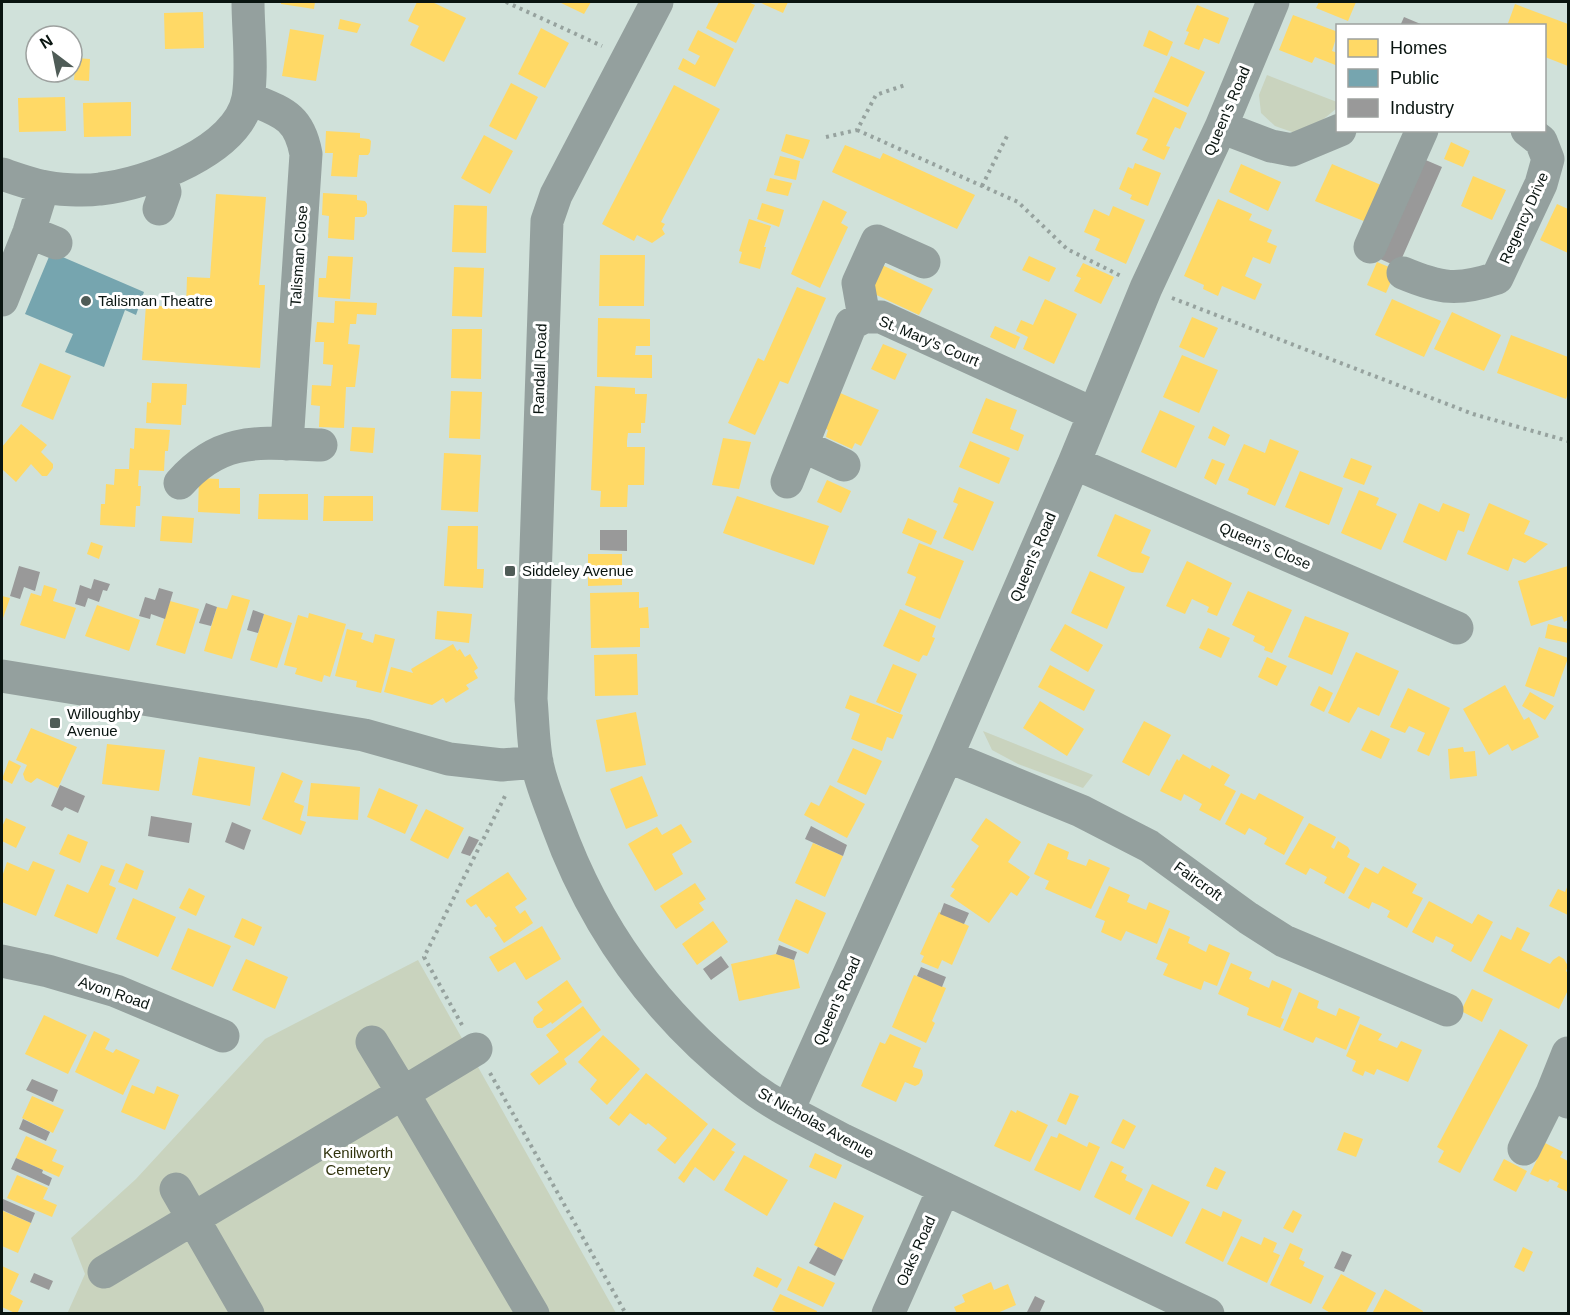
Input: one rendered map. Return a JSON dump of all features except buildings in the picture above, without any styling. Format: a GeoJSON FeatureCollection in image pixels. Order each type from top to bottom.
{"type":"FeatureCollection","features":[{"type":"Feature","properties":{"kind":"street"},"geometry":{"type":"LineString","coordinates":[[2,174],[43,187],[98,189],[130,184],[187,162],[229,132],[241,116],[248,98],[248,2]]}},
{"type":"Feature","properties":{"kind":"street","name":"Randall Road"},"geometry":{"type":"LineString","coordinates":[[529,763],[547,221],[556,195],[657,2]]}},
{"type":"Feature","properties":{"kind":"street","name":"Queen's Road"},"geometry":{"type":"LineString","coordinates":[[788,1110],[947,756],[1074,463],[1146,288],[1221,127],[1273,2]]}},
{"type":"Feature","properties":{"kind":"street","name":"Talisman Close"},"geometry":{"type":"LineString","coordinates":[[248,98],[290,118],[298,128],[306,154],[287,444]]}},
{"type":"Feature","properties":{"kind":"street"},"geometry":{"type":"LineString","coordinates":[[1221,127],[1271,146],[1292,150],[1337,132]]}},
{"type":"Feature","properties":{"kind":"street"},"geometry":{"type":"LineString","coordinates":[[1370,247],[1421,132]]}},
{"type":"Feature","properties":{"kind":"street","name":"Regency Drive"},"geometry":{"type":"LineString","coordinates":[[1403,273],[1443,287],[1471,287],[1497,278],[1541,184],[1558,161],[1541,141],[1530,132]]}},
{"type":"Feature","properties":{"kind":"street"},"geometry":{"type":"LineString","coordinates":[[159,209],[165,192],[160,174]]}},
{"type":"Feature","properties":{"kind":"street"},"geometry":{"type":"LineString","coordinates":[[2,300],[43,237],[43,187]]}},
{"type":"Feature","properties":{"kind":"street"},"geometry":{"type":"LineString","coordinates":[[864,317],[858,283],[877,241],[924,262]]}},
{"type":"Feature","properties":{"kind":"street","name":"St. Mary's Court"},"geometry":{"type":"LineString","coordinates":[[787,482],[851,324],[864,317],[881,317],[1094,414]]}},
{"type":"Feature","properties":{"kind":"street"},"geometry":{"type":"LineString","coordinates":[[180,483],[193,468],[219,451],[245,445],[321,445]]}},
{"type":"Feature","properties":{"kind":"street"},"geometry":{"type":"LineString","coordinates":[[803,446],[844,465]]}},
{"type":"Feature","properties":{"kind":"street","name":"Queen's Close"},"geometry":{"type":"LineString","coordinates":[[1074,463],[1457,628]]}},
{"type":"Feature","properties":{"kind":"street"},"geometry":{"type":"LineString","coordinates":[[2,676],[364,735],[399,743],[449,759],[502,765],[529,763]]}},
{"type":"Feature","properties":{"kind":"street","name":"Faircroft"},"geometry":{"type":"LineString","coordinates":[[947,756],[1081,811],[1149,846],[1248,918],[1284,941],[1447,1010]]}},
{"type":"Feature","properties":{"kind":"street","name":"St Nicholas Avenue"},"geometry":{"type":"LineString","coordinates":[[529,763],[587,896],[615,944],[636,975],[672,1017],[745,1083],[843,1140],[1209,1314]]}},
{"type":"Feature","properties":{"kind":"street","name":"Avon Road"},"geometry":{"type":"LineString","coordinates":[[2,964],[48,971],[116,991],[223,1036]]}},
{"type":"Feature","properties":{"kind":"street"},"geometry":{"type":"LineString","coordinates":[[372,1042],[533,1314]]}},
{"type":"Feature","properties":{"kind":"street"},"geometry":{"type":"LineString","coordinates":[[104,1272],[476,1049]]}},
{"type":"Feature","properties":{"kind":"street"},"geometry":{"type":"LineString","coordinates":[[1524,1149],[1560,1098],[1569,1053]]}},
{"type":"Feature","properties":{"kind":"street","name":"Oaks Road"},"geometry":{"type":"LineString","coordinates":[[888,1314],[944,1188]]}},
{"type":"Feature","properties":{"kind":"street"},"geometry":{"type":"LineString","coordinates":[[176,1190],[248,1314]]}},
{"type":"Feature","properties":{"kind":"path"},"geometry":{"type":"LineString","coordinates":[[506,2],[627,58]]}},
{"type":"Feature","properties":{"kind":"path"},"geometry":{"type":"LineString","coordinates":[[856,129],[876,95],[905,85]]}},
{"type":"Feature","properties":{"kind":"path"},"geometry":{"type":"LineString","coordinates":[[826,137],[856,129],[1018,202],[1067,249],[1146,288],[1473,414],[1569,441]]}},
{"type":"Feature","properties":{"kind":"path"},"geometry":{"type":"LineString","coordinates":[[982,186],[1007,136]]}},
{"type":"Feature","properties":{"kind":"path"},"geometry":{"type":"LineString","coordinates":[[529,763],[424,957],[626,1314]]}},
{"type":"Feature","properties":{"kind":"green space"},"geometry":{"type":"Polygon","coordinates":[[[1267,75],[1336,102],[1336,109],[1314,127],[1295,133],[1275,126],[1261,113],[1259,95],[1267,75]]]}},
{"type":"Feature","properties":{"kind":"green space"},"geometry":{"type":"Polygon","coordinates":[[[983,731],[1093,775],[1083,788],[1018,764],[992,750],[983,731]]]}},
{"type":"Feature","properties":{"kind":"green space","name":"Kenilworth Cemetery"},"geometry":{"type":"Polygon","coordinates":[[[418,960],[616,1313],[67,1314],[85,1274],[71,1238],[136,1179],[265,1039],[418,960]]]}},
{"type":"Feature","properties":{"kind":"place","name":"Talisman Theatre"},"geometry":{"type":"Point","coordinates":[86,301]}},
{"type":"Feature","properties":{"kind":"place","name":"Siddeley Avenue"},"geometry":{"type":"Point","coordinates":[510,571]}},
{"type":"Feature","properties":{"kind":"place","name":"Willoughby Avenue"},"geometry":{"type":"Point","coordinates":[55,723]}}]}
